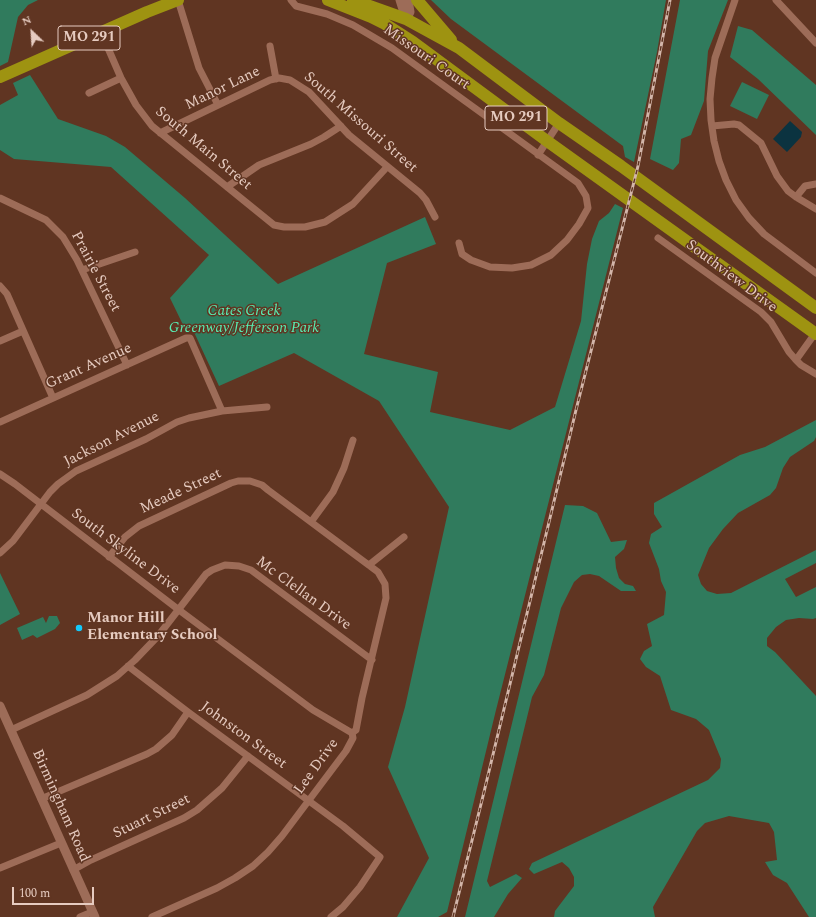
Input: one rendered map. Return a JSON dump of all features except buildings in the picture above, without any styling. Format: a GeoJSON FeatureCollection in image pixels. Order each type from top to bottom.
{"type":"FeatureCollection","features":[{"type":"Feature","properties":{"kind":"highway","name":"MO 291"},"geometry":{"type":"LineString","coordinates":[[0,77],[147,12],[178,0]]}},
{"type":"Feature","properties":{"kind":"highway","name":"MO 291"},"geometry":{"type":"LineString","coordinates":[[328,0],[356,10],[384,24],[424,50],[547,141],[816,333]]}},
{"type":"Feature","properties":{"kind":"highway","name":"MO 291"},"geometry":{"type":"LineString","coordinates":[[353,0],[366,3],[406,19],[459,48],[559,124],[621,166],[816,308]]}},
{"type":"Feature","properties":{"kind":"highway"},"geometry":{"type":"LineString","coordinates":[[366,3],[378,0]]}},
{"type":"Feature","properties":{"kind":"highway"},"geometry":{"type":"LineString","coordinates":[[417,0],[459,48]]}},
{"type":"Feature","properties":{"kind":"highway"},"geometry":{"type":"LineString","coordinates":[[384,24],[395,25],[406,19],[413,36],[424,50]]}},
{"type":"Feature","properties":{"kind":"street"},"geometry":{"type":"LineString","coordinates":[[178,0],[199,68],[218,105]]}},
{"type":"Feature","properties":{"kind":"street","name":"Missouri Court"},"geometry":{"type":"LineString","coordinates":[[291,0],[296,6],[328,14],[377,38],[578,183],[586,196],[588,208],[579,224],[567,240],[545,259],[531,265],[512,268],[490,266],[471,260],[462,254],[459,243]]}},
{"type":"Feature","properties":{"kind":"street"},"geometry":{"type":"LineString","coordinates":[[400,0],[406,19]]}},
{"type":"Feature","properties":{"kind":"street"},"geometry":{"type":"LineString","coordinates":[[406,19],[410,12],[408,0]]}},
{"type":"Feature","properties":{"kind":"street"},"geometry":{"type":"LineString","coordinates":[[735,0],[715,58],[712,78],[710,99],[712,126],[719,161],[726,180],[749,218],[764,234],[816,273]]}},
{"type":"Feature","properties":{"kind":"street"},"geometry":{"type":"LineString","coordinates":[[776,0],[816,43]]}},
{"type":"Feature","properties":{"kind":"street","name":"South Main Street"},"geometry":{"type":"LineString","coordinates":[[101,32],[121,78],[143,116],[160,133],[274,225],[284,227],[305,227],[325,222],[353,204],[387,167]]}},
{"type":"Feature","properties":{"kind":"street"},"geometry":{"type":"LineString","coordinates":[[270,46],[276,78]]}},
{"type":"Feature","properties":{"kind":"street"},"geometry":{"type":"LineString","coordinates":[[89,93],[121,78]]}},
{"type":"Feature","properties":{"kind":"street","name":"Manor Lane"},"geometry":{"type":"LineString","coordinates":[[160,133],[276,78]]}},
{"type":"Feature","properties":{"kind":"street","name":"South Missouri Street"},"geometry":{"type":"LineString","coordinates":[[276,78],[290,80],[297,83],[308,92],[341,126],[420,194],[426,200],[435,218]]}},
{"type":"Feature","properties":{"kind":"street"},"geometry":{"type":"LineString","coordinates":[[538,155],[559,124]]}},
{"type":"Feature","properties":{"kind":"street"},"geometry":{"type":"LineString","coordinates":[[712,126],[739,125],[761,143],[777,176],[788,191],[796,198],[816,209]]}},
{"type":"Feature","properties":{"kind":"street"},"geometry":{"type":"LineString","coordinates":[[227,187],[259,165],[311,144],[341,126]]}},
{"type":"Feature","properties":{"kind":"street"},"geometry":{"type":"LineString","coordinates":[[796,198],[805,186],[816,184]]}},
{"type":"Feature","properties":{"kind":"street","name":"Prairie Street"},"geometry":{"type":"LineString","coordinates":[[0,198],[46,220],[67,243],[82,270],[127,365]]}},
{"type":"Feature","properties":{"kind":"street","name":"Southview Drive"},"geometry":{"type":"LineString","coordinates":[[658,238],[761,312],[774,326],[789,352],[796,360],[801,365],[816,374]]}},
{"type":"Feature","properties":{"kind":"street"},"geometry":{"type":"LineString","coordinates":[[82,270],[135,252]]}},
{"type":"Feature","properties":{"kind":"street"},"geometry":{"type":"LineString","coordinates":[[0,286],[7,294],[52,398]]}},
{"type":"Feature","properties":{"kind":"street"},"geometry":{"type":"LineString","coordinates":[[0,341],[23,331]]}},
{"type":"Feature","properties":{"kind":"street"},"geometry":{"type":"LineString","coordinates":[[796,360],[816,333]]}},
{"type":"Feature","properties":{"kind":"street","name":"Grant Avenue"},"geometry":{"type":"LineString","coordinates":[[0,422],[186,338],[190,338],[222,411]]}},
{"type":"Feature","properties":{"kind":"street","name":"Jackson Avenue"},"geometry":{"type":"LineString","coordinates":[[0,553],[13,540],[58,484],[76,471],[146,439],[176,422],[222,411],[267,407]]}},
{"type":"Feature","properties":{"kind":"street"},"geometry":{"type":"LineString","coordinates":[[311,522],[333,492],[344,468],[353,440]]}},
{"type":"Feature","properties":{"kind":"street","name":"South Skyline Drive"},"geometry":{"type":"LineString","coordinates":[[0,474],[313,710],[352,733]]}},
{"type":"Feature","properties":{"kind":"street","name":"Meade Street"},"geometry":{"type":"LineString","coordinates":[[109,556],[125,537],[139,526],[231,483],[238,481],[250,481],[262,485],[369,565]]}},
{"type":"Feature","properties":{"kind":"street"},"geometry":{"type":"LineString","coordinates":[[369,565],[404,537]]}},
{"type":"Feature","properties":{"kind":"street","name":"Mc Clellan Drive"},"geometry":{"type":"LineString","coordinates":[[11,730],[100,688],[128,666],[158,636],[206,574],[225,565],[238,566],[251,570],[372,660]]}},
{"type":"Feature","properties":{"kind":"street","name":"Lee Drive"},"geometry":{"type":"LineString","coordinates":[[152,917],[217,888],[252,866],[273,847],[346,751],[353,738],[352,733],[356,730],[387,591],[382,577],[369,565]]}},
{"type":"Feature","properties":{"kind":"street","name":"Johnston Street"},"geometry":{"type":"LineString","coordinates":[[128,666],[343,826],[380,857],[360,887],[343,907],[331,917]]}},
{"type":"Feature","properties":{"kind":"street","name":"Birmingham Road"},"geometry":{"type":"LineString","coordinates":[[0,706],[94,914]]}},
{"type":"Feature","properties":{"kind":"street"},"geometry":{"type":"LineString","coordinates":[[41,799],[156,749],[172,735],[188,712]]}},
{"type":"Feature","properties":{"kind":"street","name":"Stuart Street"},"geometry":{"type":"LineString","coordinates":[[73,870],[91,860],[184,818],[197,810],[222,788],[248,756]]}},
{"type":"Feature","properties":{"kind":"street"},"geometry":{"type":"LineString","coordinates":[[0,868],[61,843]]}},
{"type":"Feature","properties":{"kind":"street"},"geometry":{"type":"LineString","coordinates":[[80,917],[94,914]]}},
{"type":"Feature","properties":{"kind":"green space"},"geometry":{"type":"Polygon","coordinates":[[[0,0],[38,0],[28,5],[18,17],[8,62],[0,66],[0,0]]]}},
{"type":"Feature","properties":{"kind":"green space"},"geometry":{"type":"Polygon","coordinates":[[[431,0],[666,0],[657,52],[634,162],[625,157],[623,146],[451,19],[431,0]]]}},
{"type":"Feature","properties":{"kind":"green space"},"geometry":{"type":"Polygon","coordinates":[[[680,0],[728,0],[708,51],[704,101],[691,135],[681,139],[679,163],[673,170],[650,159],[680,0]]]}},
{"type":"Feature","properties":{"kind":"green space"},"geometry":{"type":"Polygon","coordinates":[[[738,26],[752,30],[816,85],[816,135],[758,79],[730,57],[738,26]]]}},
{"type":"Feature","properties":{"kind":"green space","name":"Cates Creek Greenway/Jefferson Park"},"geometry":{"type":"Polygon","coordinates":[[[30,75],[58,119],[106,136],[125,147],[185,198],[278,284],[425,217],[436,244],[387,263],[364,354],[438,372],[430,412],[510,430],[555,407],[581,321],[587,264],[592,239],[599,221],[609,213],[615,204],[623,208],[496,710],[447,912],[438,917],[397,917],[429,858],[388,767],[405,707],[449,507],[379,401],[294,353],[219,386],[193,330],[187,333],[170,298],[209,255],[111,167],[14,159],[0,150],[0,105],[18,95],[13,83],[30,75]]]}},
{"type":"Feature","properties":{"kind":"green space"},"geometry":{"type":"Polygon","coordinates":[[[742,82],[769,95],[757,119],[730,106],[742,82]]]}},
{"type":"Feature","properties":{"kind":"green space"},"geometry":{"type":"Polygon","coordinates":[[[816,420],[816,437],[814,441],[790,457],[783,468],[776,488],[770,495],[738,513],[723,529],[709,548],[698,575],[701,584],[707,591],[717,594],[731,593],[816,550],[816,563],[785,579],[796,597],[816,587],[816,618],[786,620],[776,627],[767,638],[767,646],[775,652],[816,696],[816,917],[809,917],[787,883],[773,875],[765,862],[777,860],[774,832],[769,823],[729,816],[705,823],[697,831],[653,907],[655,917],[554,917],[555,911],[574,886],[574,877],[569,868],[562,862],[534,874],[529,869],[532,863],[708,780],[720,768],[721,759],[709,730],[696,719],[671,710],[660,676],[646,667],[640,659],[644,651],[652,646],[647,624],[664,615],[666,592],[649,543],[651,534],[662,527],[654,514],[654,503],[740,455],[765,447],[816,420]]]}},
{"type":"Feature","properties":{"kind":"green space"},"geometry":{"type":"Polygon","coordinates":[[[565,505],[583,506],[597,513],[611,542],[627,540],[624,549],[615,557],[616,568],[619,578],[625,584],[633,586],[636,591],[621,591],[599,576],[590,574],[582,575],[574,582],[561,608],[544,675],[532,697],[487,881],[490,887],[516,874],[522,878],[508,894],[494,917],[465,917],[565,505]]]}},
{"type":"Feature","properties":{"kind":"green space"},"geometry":{"type":"Polygon","coordinates":[[[0,573],[20,614],[0,625],[0,573]]]}},
{"type":"Feature","properties":{"kind":"green space"},"geometry":{"type":"Polygon","coordinates":[[[49,616],[57,616],[60,623],[55,629],[37,638],[33,635],[22,640],[17,628],[43,617],[46,623],[49,616]]]}},
{"type":"Feature","properties":{"kind":"water"},"geometry":{"type":"Polygon","coordinates":[[[790,121],[802,132],[801,137],[787,152],[773,139],[790,121]]]}},
{"type":"Feature","properties":{"kind":"railway"},"geometry":{"type":"LineString","coordinates":[[453,917],[576,410],[638,166],[670,0]]}},
{"type":"Feature","properties":{"kind":"place","name":"Manor Hill Elementary School"},"geometry":{"type":"Point","coordinates":[79,628]}}]}
